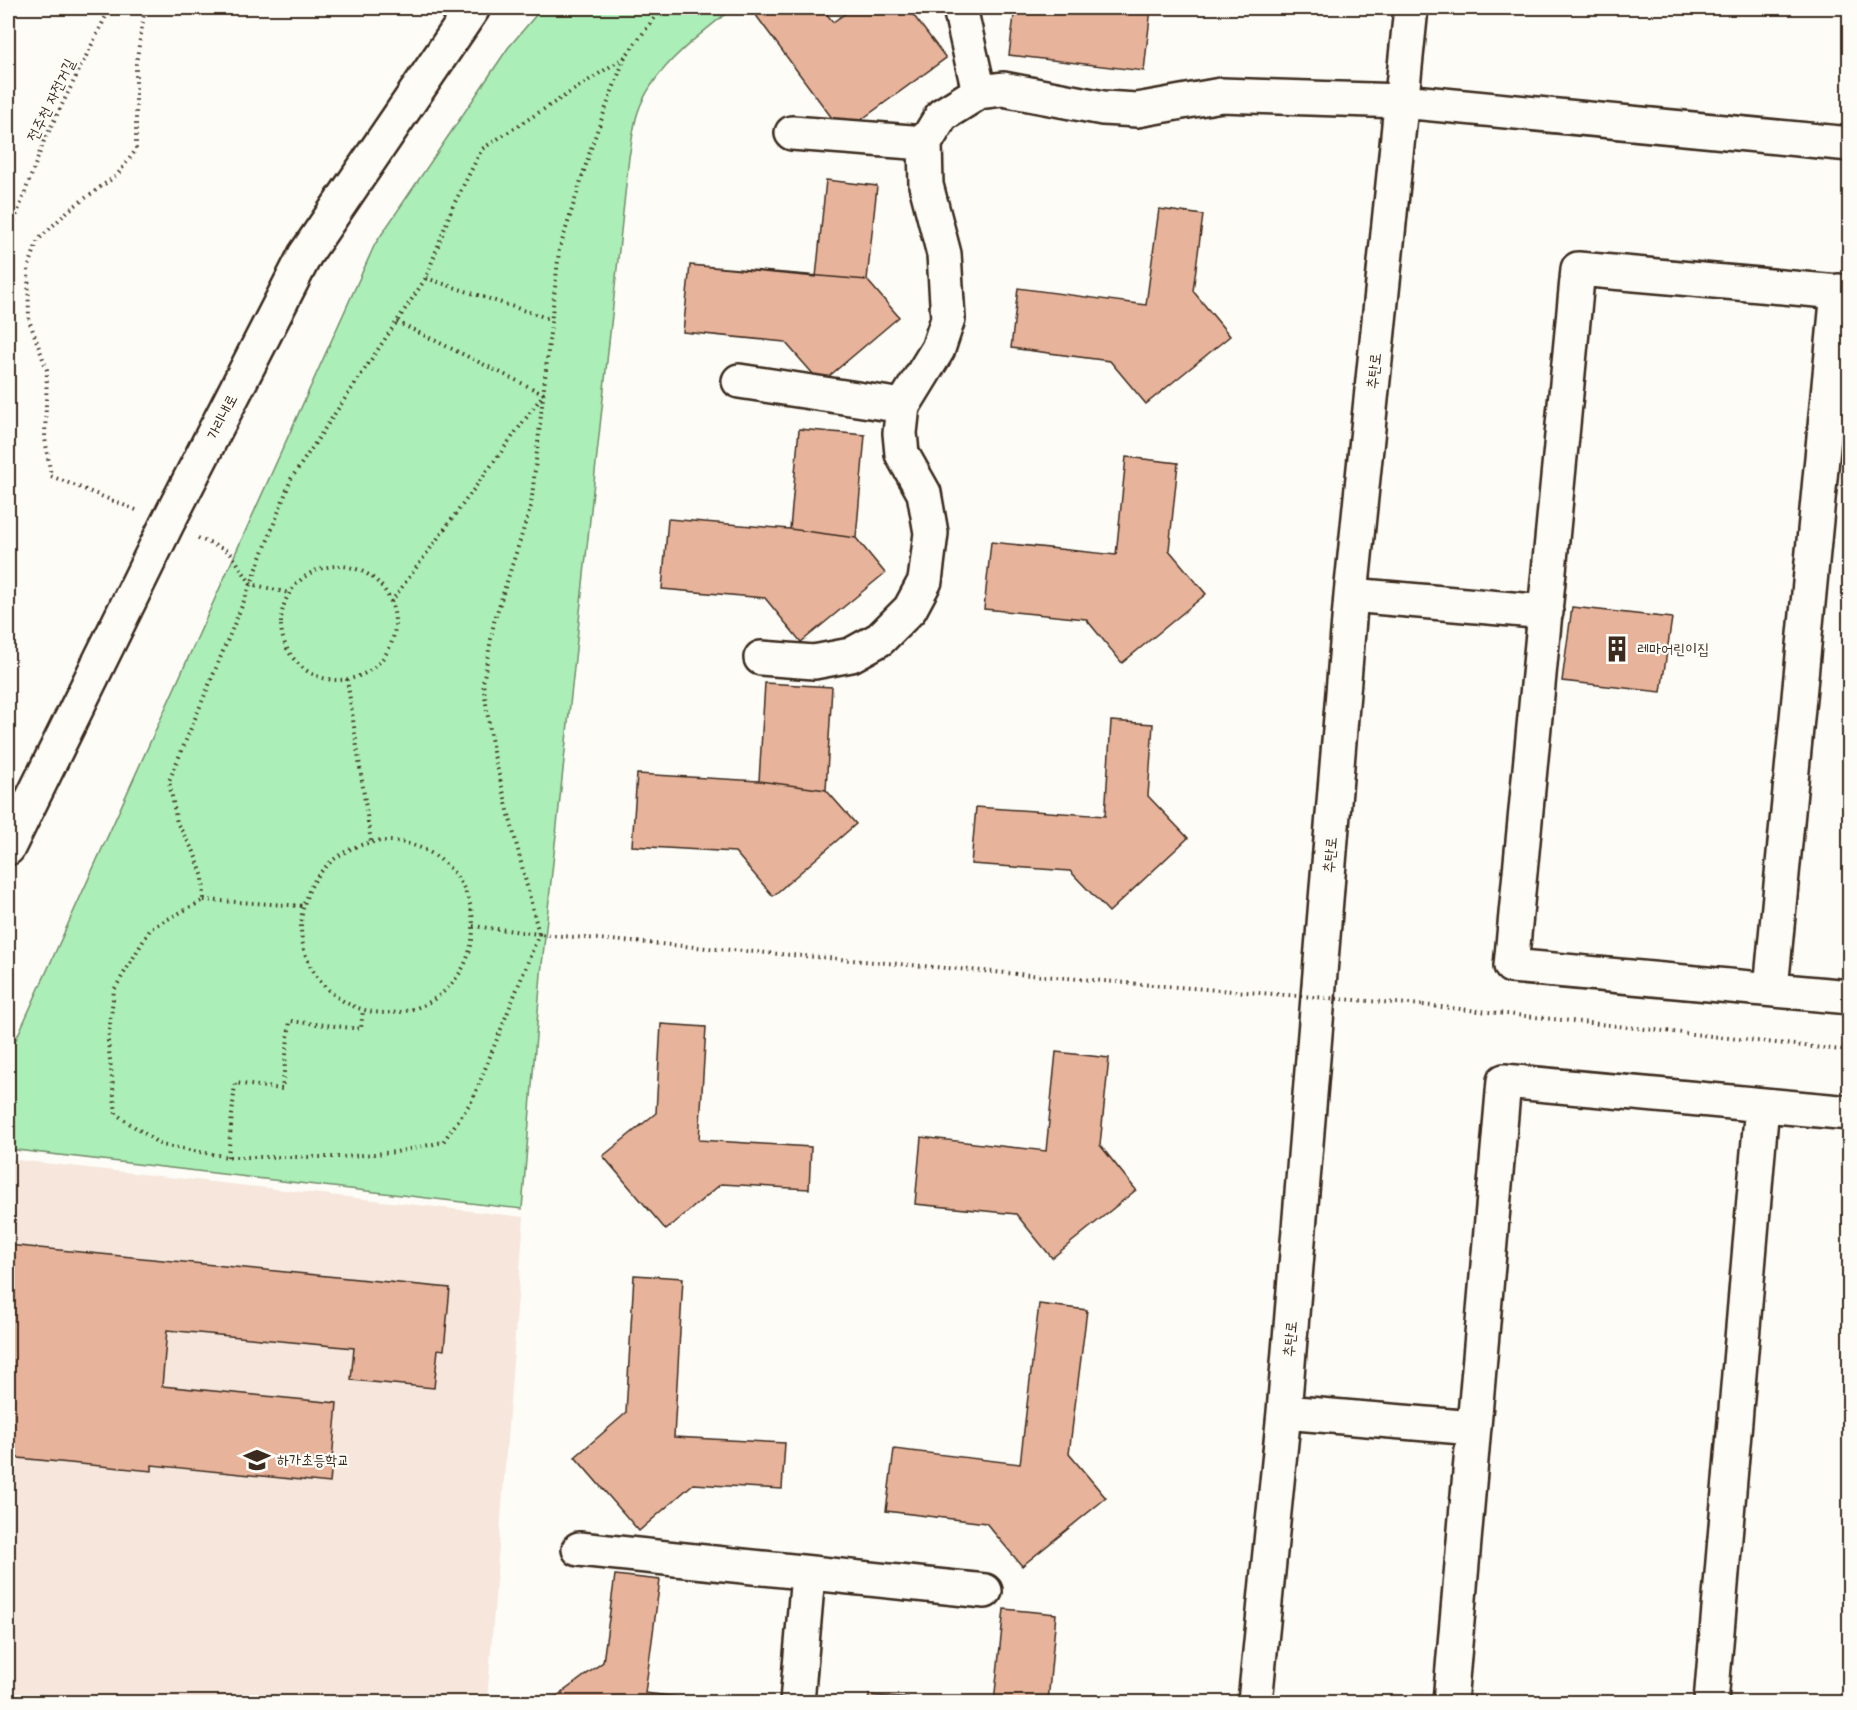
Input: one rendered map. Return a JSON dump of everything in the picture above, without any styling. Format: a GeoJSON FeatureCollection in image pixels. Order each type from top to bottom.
{"type":"FeatureCollection","features":[{"type":"Feature","properties":{"kind":"street","name":"가리내로"},"geometry":{"type":"LineString","coordinates":[[8,848],[167,524],[305,255],[473,8]]}},
{"type":"Feature","properties":{"kind":"street"},"geometry":{"type":"LineString","coordinates":[[960,8],[979,92]]}},
{"type":"Feature","properties":{"kind":"street","name":"추탄로"},"geometry":{"type":"LineString","coordinates":[[1255,1702],[1284,1412],[1351,595],[1411,8]]}},
{"type":"Feature","properties":{"kind":"street"},"geometry":{"type":"LineString","coordinates":[[761,658],[814,662],[851,655],[880,639],[910,609],[925,581],[931,533],[924,493],[902,454],[900,433],[903,406],[938,348],[948,320],[944,254],[926,185],[925,143],[942,115],[979,92],[1003,89],[1103,108],[1137,110],[1221,95],[1402,101],[1850,144]]}},
{"type":"Feature","properties":{"kind":"street"},"geometry":{"type":"LineString","coordinates":[[792,133],[925,143]]}},
{"type":"Feature","properties":{"kind":"street"},"geometry":{"type":"LineString","coordinates":[[1771,989],[1844,292],[1578,269],[1511,966],[1850,997]]}},
{"type":"Feature","properties":{"kind":"street"},"geometry":{"type":"LineString","coordinates":[[740,381],[903,406]]}},
{"type":"Feature","properties":{"kind":"street"},"geometry":{"type":"LineString","coordinates":[[1351,595],[1546,612]]}},
{"type":"Feature","properties":{"kind":"street"},"geometry":{"type":"LineString","coordinates":[[1450,1702],[1504,1081],[1850,1113]]}},
{"type":"Feature","properties":{"kind":"street"},"geometry":{"type":"LineString","coordinates":[[1711,1702],[1762,1105]]}},
{"type":"Feature","properties":{"kind":"street"},"geometry":{"type":"LineString","coordinates":[[1284,1412],[1474,1428]]}},
{"type":"Feature","properties":{"kind":"street"},"geometry":{"type":"LineString","coordinates":[[579,1549],[985,1591]]}},
{"type":"Feature","properties":{"kind":"street"},"geometry":{"type":"LineString","coordinates":[[797,1702],[808,1574]]}},
{"type":"Feature","properties":{"kind":"path","name":"전주천 자전거길"},"geometry":{"type":"LineString","coordinates":[[8,238],[44,141],[110,8]]}},
{"type":"Feature","properties":{"kind":"path"},"geometry":{"type":"LineString","coordinates":[[117,502],[51,476],[45,438],[47,370],[29,320],[28,269],[38,240],[69,210],[117,175],[136,150],[136,64],[145,8]]}},
{"type":"Feature","properties":{"kind":"path"},"geometry":{"type":"LineString","coordinates":[[304,906],[204,900],[151,928],[114,990],[108,1042],[116,1114],[161,1145],[228,1157],[342,1157],[396,1152],[443,1142],[473,1099],[539,933],[493,751],[483,683],[494,622],[531,506],[559,251],[576,190],[626,57],[662,8]]}},
{"type":"Feature","properties":{"kind":"path"},"geometry":{"type":"LineString","coordinates":[[204,900],[203,877],[194,852],[177,823],[169,781],[251,584],[291,479],[426,278],[452,208],[482,149],[626,57]]}},
{"type":"Feature","properties":{"kind":"path"},"geometry":{"type":"LineString","coordinates":[[426,278],[550,318]]}},
{"type":"Feature","properties":{"kind":"path"},"geometry":{"type":"LineString","coordinates":[[397,322],[544,394]]}},
{"type":"Feature","properties":{"kind":"path"},"geometry":{"type":"LineString","coordinates":[[391,602],[544,394]]}},
{"type":"Feature","properties":{"kind":"path"},"geometry":{"type":"LineString","coordinates":[[230,552],[251,584],[289,593]]}},
{"type":"Feature","properties":{"kind":"path"},"geometry":{"type":"LineString","coordinates":[[336,565],[353,568],[369,575],[382,586],[391,602],[395,618],[394,635],[388,651],[378,664],[364,674],[347,679],[328,679],[310,673],[296,661],[285,645],[281,627],[283,608],[289,593],[303,577],[318,569],[336,565]]}},
{"type":"Feature","properties":{"kind":"path"},"geometry":{"type":"LineString","coordinates":[[347,679],[371,842]]}},
{"type":"Feature","properties":{"kind":"path"},"geometry":{"type":"LineString","coordinates":[[396,841],[420,848],[442,860],[458,879],[469,902],[473,926],[470,952],[458,976],[439,996],[416,1008],[389,1013],[363,1010],[337,997],[317,977],[304,951],[301,923],[306,895],[321,870],[344,852],[371,842],[396,841]]}},
{"type":"Feature","properties":{"kind":"path"},"geometry":{"type":"LineString","coordinates":[[473,926],[1151,985],[1423,1005],[1850,1052]]}},
{"type":"Feature","properties":{"kind":"path"},"geometry":{"type":"LineString","coordinates":[[228,1157],[235,1083],[282,1089],[290,1021],[361,1029],[363,1010]]}},
{"type":"Feature","properties":{"kind":"shaded area","name":"하가초등학교"},"geometry":{"type":"Polygon","coordinates":[[[8,1159],[524,1217],[487,1702],[8,1702],[8,1159]]]}},
{"type":"Feature","properties":{"kind":"green space"},"geometry":{"type":"Polygon","coordinates":[[[542,8],[733,8],[678,54],[654,81],[638,112],[629,157],[541,974],[522,1209],[8,1149],[8,1057],[375,244],[508,48],[542,8]]]}},
{"type":"Feature","properties":{"kind":"building"},"geometry":{"type":"Polygon","coordinates":[[[764,8],[822,8],[833,22],[853,8],[908,8],[946,58],[843,133],[755,14],[764,8]]]}},
{"type":"Feature","properties":{"kind":"building"},"geometry":{"type":"Polygon","coordinates":[[[1015,8],[1083,10],[1083,8],[1151,8],[1144,71],[1009,55],[1015,8]]]}},
{"type":"Feature","properties":{"kind":"building"},"geometry":{"type":"Polygon","coordinates":[[[826,180],[877,186],[867,280],[899,317],[821,383],[785,342],[683,332],[690,265],[816,277],[826,180]]]}},
{"type":"Feature","properties":{"kind":"building"},"geometry":{"type":"Polygon","coordinates":[[[1159,209],[1203,215],[1193,291],[1230,336],[1146,404],[1110,361],[1011,348],[1018,288],[1146,305],[1159,209]]]}},
{"type":"Feature","properties":{"kind":"building"},"geometry":{"type":"Polygon","coordinates":[[[690,265],[867,280],[899,317],[821,383],[785,342],[683,332],[690,265]]]}},
{"type":"Feature","properties":{"kind":"building"},"geometry":{"type":"Polygon","coordinates":[[[799,429],[865,435],[856,538],[885,573],[801,642],[765,598],[662,589],[668,519],[790,529],[799,429]]]}},
{"type":"Feature","properties":{"kind":"building"},"geometry":{"type":"Polygon","coordinates":[[[1126,457],[1178,463],[1169,550],[1206,594],[1122,663],[1086,619],[984,609],[991,542],[1116,555],[1126,457]]]}},
{"type":"Feature","properties":{"kind":"building"},"geometry":{"type":"Polygon","coordinates":[[[668,519],[790,529],[856,538],[885,573],[801,642],[765,598],[662,589],[668,519]]]}},
{"type":"Feature","properties":{"kind":"building","name":"레마어린이집"},"geometry":{"type":"Polygon","coordinates":[[[1572,607],[1672,618],[1661,692],[1562,681],[1572,607]]]}},
{"type":"Feature","properties":{"kind":"building"},"geometry":{"type":"Polygon","coordinates":[[[765,683],[832,687],[826,790],[856,824],[773,896],[735,852],[632,846],[637,774],[759,781],[765,683]]]}},
{"type":"Feature","properties":{"kind":"building"},"geometry":{"type":"Polygon","coordinates":[[[1111,721],[1153,724],[1148,796],[1188,838],[1109,912],[1070,871],[971,864],[976,807],[1105,816],[1111,721]]]}},
{"type":"Feature","properties":{"kind":"building"},"geometry":{"type":"Polygon","coordinates":[[[637,774],[759,781],[826,790],[856,824],[773,896],[735,852],[632,846],[637,774]]]}},
{"type":"Feature","properties":{"kind":"building"},"geometry":{"type":"Polygon","coordinates":[[[661,1024],[706,1027],[699,1140],[811,1147],[809,1189],[721,1184],[666,1230],[603,1156],[656,1113],[661,1024]]]}},
{"type":"Feature","properties":{"kind":"building"},"geometry":{"type":"Polygon","coordinates":[[[1056,1052],[1109,1058],[1100,1145],[1136,1190],[1052,1258],[1016,1214],[915,1204],[921,1137],[1046,1151],[1056,1052]]]}},
{"type":"Feature","properties":{"kind":"building"},"geometry":{"type":"Polygon","coordinates":[[[8,1245],[450,1288],[444,1350],[438,1349],[434,1388],[351,1380],[354,1348],[167,1330],[162,1386],[337,1403],[330,1483],[152,1465],[152,1471],[8,1457],[8,1245]]]}},
{"type":"Feature","properties":{"kind":"building"},"geometry":{"type":"Polygon","coordinates":[[[634,1275],[683,1278],[674,1437],[785,1443],[782,1489],[693,1484],[639,1531],[575,1457],[626,1413],[634,1275]]]}},
{"type":"Feature","properties":{"kind":"building"},"geometry":{"type":"Polygon","coordinates":[[[1039,1304],[1087,1310],[1069,1454],[1106,1498],[1022,1566],[986,1523],[886,1511],[894,1449],[1020,1464],[1039,1304]]]}},
{"type":"Feature","properties":{"kind":"building"},"geometry":{"type":"Polygon","coordinates":[[[615,1575],[660,1580],[645,1693],[719,1702],[549,1702],[603,1662],[615,1575]]]}},
{"type":"Feature","properties":{"kind":"building"},"geometry":{"type":"Polygon","coordinates":[[[1004,1609],[1056,1614],[1048,1702],[994,1702],[1004,1609]]]}},
{"type":"Feature","properties":{"kind":"building"},"geometry":{"type":"Polygon","coordinates":[[[869,1695],[944,1702],[868,1702],[869,1695]]]}},
{"type":"Feature","properties":{"kind":"place","name":"레마어린이집"},"geometry":{"type":"Point","coordinates":[1617,649]}},
{"type":"Feature","properties":{"kind":"place","name":"하가초등학교"},"geometry":{"type":"Point","coordinates":[257,1460]}}]}
